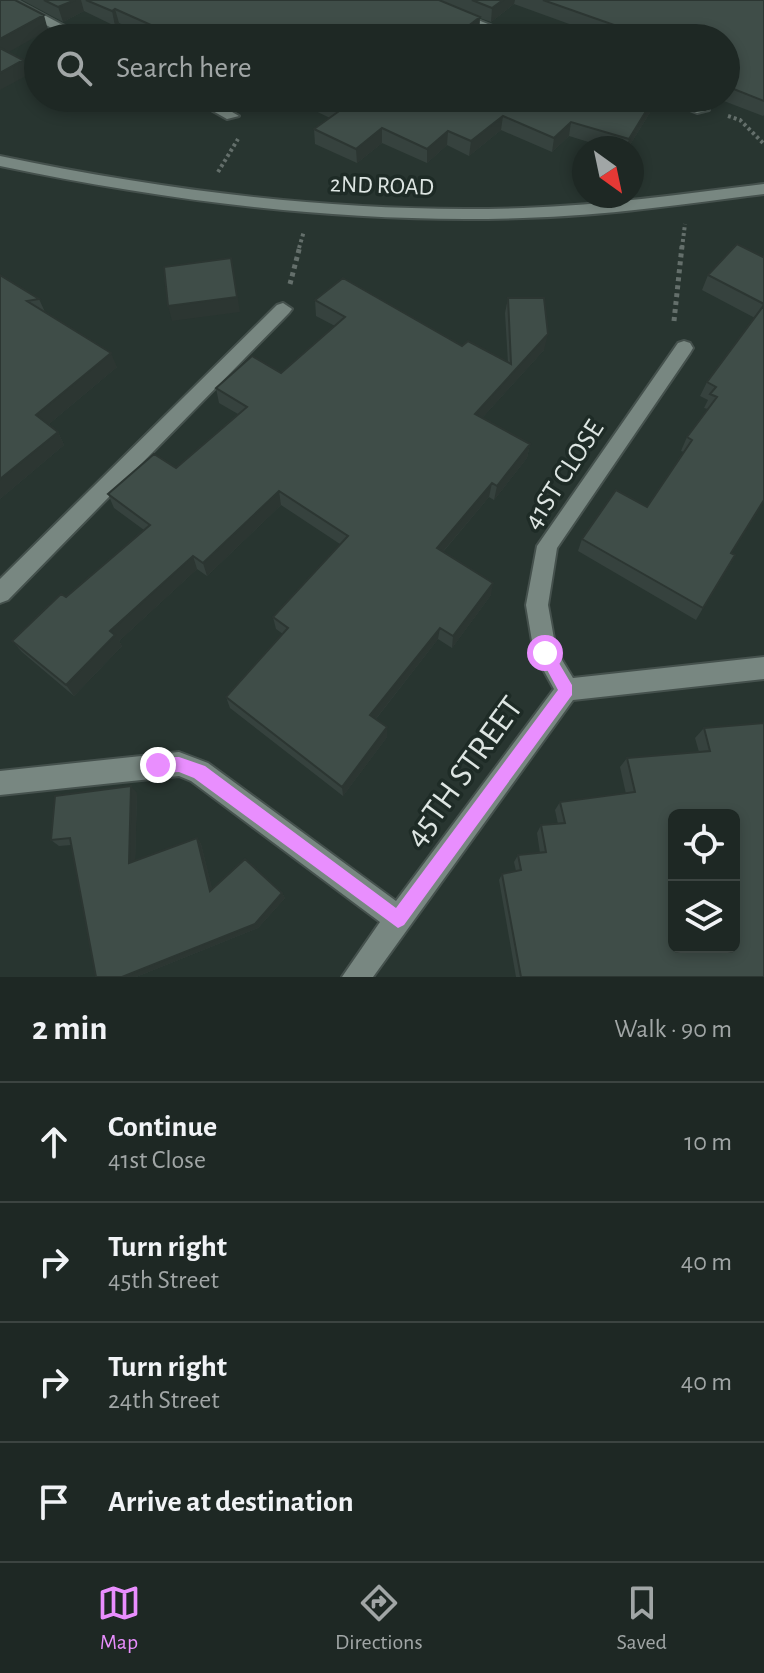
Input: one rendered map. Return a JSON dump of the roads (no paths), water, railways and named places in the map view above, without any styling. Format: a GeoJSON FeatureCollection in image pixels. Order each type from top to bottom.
{"type":"FeatureCollection","features":[{"type":"Feature","properties":{"kind":"street"},"geometry":{"type":"LineString","coordinates":[[6,0],[53,24]]}},
{"type":"Feature","properties":{"kind":"street"},"geometry":{"type":"LineString","coordinates":[[418,0],[479,24]]}},
{"type":"Feature","properties":{"kind":"street"},"geometry":{"type":"LineString","coordinates":[[224,112],[232,116]]}},
{"type":"Feature","properties":{"kind":"street","name":"2ND ROAD"},"geometry":{"type":"LineString","coordinates":[[0,161],[100,184],[203,196],[310,207],[494,214],[688,199],[764,189]]}},
{"type":"Feature","properties":{"kind":"street"},"geometry":{"type":"LineString","coordinates":[[0,593],[283,309]]}},
{"type":"Feature","properties":{"kind":"street","name":"41ST CLOSE"},"geometry":{"type":"LineString","coordinates":[[567,690],[545,653],[537,605],[547,546],[684,348]]}},
{"type":"Feature","properties":{"kind":"street","name":"45TH STREET"},"geometry":{"type":"LineString","coordinates":[[356,977],[567,690],[764,668]]}},
{"type":"Feature","properties":{"kind":"street"},"geometry":{"type":"LineString","coordinates":[[0,783],[179,764],[199,772],[398,919]]}}]}
